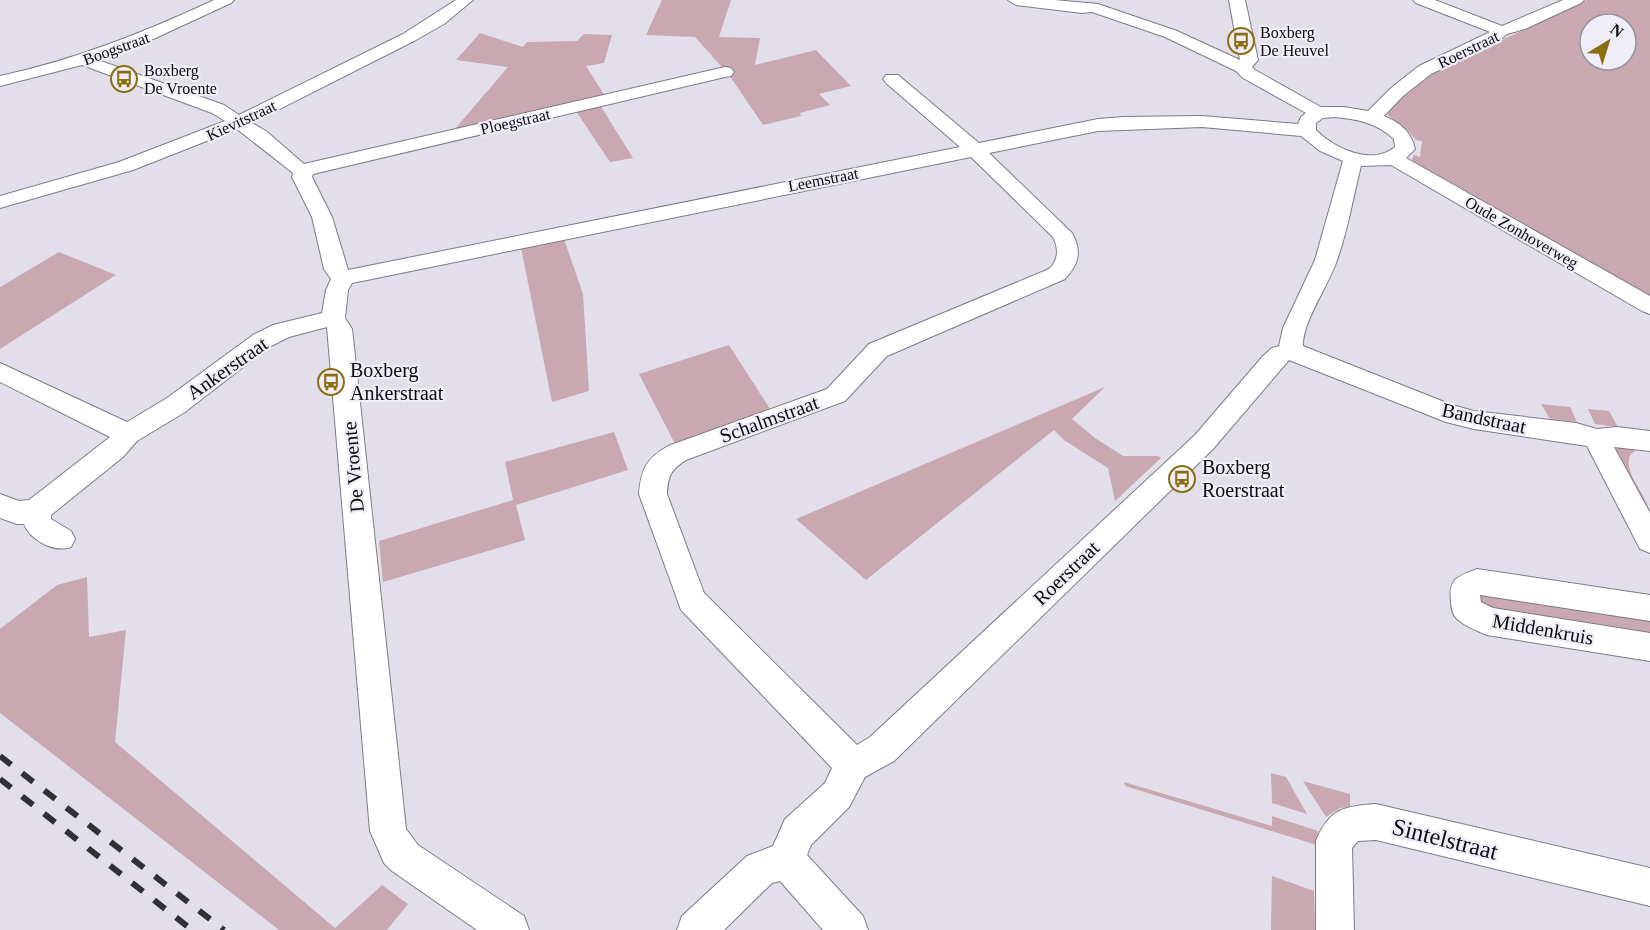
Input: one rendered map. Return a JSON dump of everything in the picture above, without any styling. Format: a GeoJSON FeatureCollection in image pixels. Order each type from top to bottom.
{"type":"FeatureCollection","features":[{"type":"Feature","properties":{"kind":"street","name":"Boogstraat"},"geometry":{"type":"LineString","coordinates":[[0,81],[83,60],[142,39],[226,0]]}},
{"type":"Feature","properties":{"kind":"street","name":"Kievitstraat"},"geometry":{"type":"LineString","coordinates":[[0,202],[142,160],[240,122],[411,36],[451,12],[465,0]]}},
{"type":"Feature","properties":{"kind":"street"},"geometry":{"type":"LineString","coordinates":[[1016,0],[1093,4],[1181,38],[1242,67],[1249,74],[1318,113],[1351,113],[1373,117],[1388,124],[1403,137],[1405,149],[1393,158],[1374,160],[1353,159],[1324,148],[1307,131],[1307,121],[1318,113]]}},
{"type":"Feature","properties":{"kind":"street"},"geometry":{"type":"LineString","coordinates":[[1237,0],[1250,60],[1242,67]]}},
{"type":"Feature","properties":{"kind":"street"},"geometry":{"type":"LineString","coordinates":[[1421,0],[1501,32]]}},
{"type":"Feature","properties":{"kind":"street","name":"Roerstraat"},"geometry":{"type":"LineString","coordinates":[[1373,117],[1411,79],[1501,32],[1576,0]]}},
{"type":"Feature","properties":{"kind":"street"},"geometry":{"type":"LineString","coordinates":[[83,60],[203,102],[240,122],[296,168],[304,170],[302,177],[322,217],[335,269],[343,278]]}},
{"type":"Feature","properties":{"kind":"street","name":"Ploegstraat"},"geometry":{"type":"LineString","coordinates":[[304,170],[725,72]]}},
{"type":"Feature","properties":{"kind":"street"},"geometry":{"type":"LineString","coordinates":[[892,79],[975,150]]}},
{"type":"Feature","properties":{"kind":"street","name":"Leemstraat"},"geometry":{"type":"LineString","coordinates":[[343,278],[1054,132],[1140,121],[1232,122],[1307,131]]}},
{"type":"Feature","properties":{"kind":"street","name":"Schalmstraat"},"geometry":{"type":"LineString","coordinates":[[853,765],[692,601],[653,494],[654,475],[663,462],[678,453],[836,395],[878,350],[1056,274],[1066,265],[1068,245],[1061,233],[975,150]]}},
{"type":"Feature","properties":{"kind":"street","name":"Oude Zonhoverweg"},"geometry":{"type":"LineString","coordinates":[[1393,158],[1650,306]]}},
{"type":"Feature","properties":{"kind":"street"},"geometry":{"type":"LineString","coordinates":[[1292,351],[1291,334],[1314,290],[1330,252],[1353,159]]}},
{"type":"Feature","properties":{"kind":"street","name":"De Vroente"},"geometry":{"type":"LineString","coordinates":[[343,278],[337,290],[333,318],[340,329],[342,347],[388,831],[397,850],[405,858],[510,930]]}},
{"type":"Feature","properties":{"kind":"street","name":"Ankerstraat"},"geometry":{"type":"LineString","coordinates":[[36,511],[114,450],[128,434],[176,405],[261,341],[281,331],[333,318]]}},
{"type":"Feature","properties":{"kind":"street","name":"Roerstraat"},"geometry":{"type":"LineString","coordinates":[[853,765],[882,749],[1204,442],[1272,362],[1281,354],[1292,351]]}},
{"type":"Feature","properties":{"kind":"street","name":"Bandstraat"},"geometry":{"type":"LineString","coordinates":[[1292,351],[1446,413],[1474,420],[1576,433],[1597,439],[1617,437],[1650,441]]}},
{"type":"Feature","properties":{"kind":"street"},"geometry":{"type":"LineString","coordinates":[[0,372],[128,434]]}},
{"type":"Feature","properties":{"kind":"street"},"geometry":{"type":"LineString","coordinates":[[1597,439],[1650,541]]}},
{"type":"Feature","properties":{"kind":"street"},"geometry":{"type":"LineString","coordinates":[[0,505],[17,513],[36,511],[38,525],[61,540]]}},
{"type":"Feature","properties":{"kind":"street","name":"Middenkruis"},"geometry":{"type":"LineString","coordinates":[[1650,608],[1477,582],[1464,589],[1467,609],[1487,621],[1650,647]]}},
{"type":"Feature","properties":{"kind":"street"},"geometry":{"type":"LineString","coordinates":[[696,930],[760,869],[786,860],[798,832],[837,795],[853,765]]}},
{"type":"Feature","properties":{"kind":"street","name":"Sintelstraat"},"geometry":{"type":"LineString","coordinates":[[1335,930],[1334,841],[1349,824],[1376,822],[1650,887]]}},
{"type":"Feature","properties":{"kind":"street"},"geometry":{"type":"LineString","coordinates":[[786,860],[849,930]]}},
{"type":"Feature","properties":{"kind":"shaded area"},"geometry":{"type":"Polygon","coordinates":[[[662,0],[731,0],[719,37],[760,38],[755,65],[816,50],[851,86],[819,94],[830,105],[800,113],[801,116],[763,125],[729,75],[695,37],[646,35],[662,0]]]}},
{"type":"Feature","properties":{"kind":"shaded area"},"geometry":{"type":"Polygon","coordinates":[[[1587,0],[1650,0],[1650,298],[1416,165],[1412,159],[1414,155],[1420,157],[1422,141],[1416,140],[1388,115],[1395,102],[1430,76],[1587,0]]]}},
{"type":"Feature","properties":{"kind":"shaded area"},"geometry":{"type":"Polygon","coordinates":[[[480,33],[523,47],[527,42],[577,41],[584,34],[612,35],[604,63],[586,66],[605,96],[454,130],[508,67],[456,60],[480,33]]]}},
{"type":"Feature","properties":{"kind":"shaded area"},"geometry":{"type":"Polygon","coordinates":[[[600,105],[633,158],[610,162],[576,111],[600,105]]]}},
{"type":"Feature","properties":{"kind":"shaded area"},"geometry":{"type":"Polygon","coordinates":[[[564,239],[583,294],[589,391],[552,402],[521,248],[564,239]]]}},
{"type":"Feature","properties":{"kind":"shaded area"},"geometry":{"type":"Polygon","coordinates":[[[59,252],[116,275],[0,349],[0,287],[59,252]]]}},
{"type":"Feature","properties":{"kind":"shaded area"},"geometry":{"type":"Polygon","coordinates":[[[729,345],[770,409],[675,444],[639,374],[729,345]]]}},
{"type":"Feature","properties":{"kind":"shaded area"},"geometry":{"type":"Polygon","coordinates":[[[1105,387],[1072,419],[1095,438],[1123,456],[1158,456],[1161,458],[1115,501],[1108,468],[1064,440],[1054,430],[866,580],[796,519],[1105,387]]]}},
{"type":"Feature","properties":{"kind":"shaded area"},"geometry":{"type":"Polygon","coordinates":[[[1541,404],[1570,407],[1577,422],[1550,419],[1541,404]]]}},
{"type":"Feature","properties":{"kind":"shaded area"},"geometry":{"type":"Polygon","coordinates":[[[1588,409],[1609,411],[1618,427],[1595,424],[1588,409]]]}},
{"type":"Feature","properties":{"kind":"shaded area"},"geometry":{"type":"Polygon","coordinates":[[[614,432],[628,470],[516,505],[525,540],[383,582],[379,541],[513,500],[505,462],[614,432]]]}},
{"type":"Feature","properties":{"kind":"shaded area"},"geometry":{"type":"Polygon","coordinates":[[[1630,444],[1635,451],[1630,455],[1630,471],[1646,501],[1650,517],[1613,450],[1615,446],[1630,444]]]}},
{"type":"Feature","properties":{"kind":"shaded area"},"geometry":{"type":"Polygon","coordinates":[[[87,577],[89,637],[126,630],[115,742],[335,928],[382,885],[408,904],[387,930],[279,930],[0,713],[0,629],[57,585],[87,577]]]}},
{"type":"Feature","properties":{"kind":"shaded area"},"geometry":{"type":"Polygon","coordinates":[[[1475,594],[1650,615],[1650,640],[1486,612],[1475,594]]]}},
{"type":"Feature","properties":{"kind":"shaded area"},"geometry":{"type":"Polygon","coordinates":[[[1271,773],[1286,777],[1307,814],[1272,803],[1271,773]]]}},
{"type":"Feature","properties":{"kind":"shaded area"},"geometry":{"type":"Polygon","coordinates":[[[1303,781],[1350,794],[1350,807],[1340,808],[1326,817],[1303,781]]]}},
{"type":"Feature","properties":{"kind":"shaded area"},"geometry":{"type":"Polygon","coordinates":[[[1124,782],[1272,826],[1272,816],[1318,831],[1317,845],[1125,786],[1124,782]]]}},
{"type":"Feature","properties":{"kind":"shaded area"},"geometry":{"type":"Polygon","coordinates":[[[1272,876],[1314,891],[1315,930],[1271,930],[1272,876]]]}},
{"type":"Feature","properties":{"kind":"railway"},"geometry":{"type":"LineString","coordinates":[[0,756],[224,930]]}},
{"type":"Feature","properties":{"kind":"railway"},"geometry":{"type":"LineString","coordinates":[[0,779],[192,930]]}},
{"type":"Feature","properties":{"kind":"place","name":"Boxberg De Heuvel"},"geometry":{"type":"Point","coordinates":[1241,41]}},
{"type":"Feature","properties":{"kind":"place","name":"Boxberg De Vroente"},"geometry":{"type":"Point","coordinates":[124,79]}},
{"type":"Feature","properties":{"kind":"place","name":"Boxberg Ankerstraat"},"geometry":{"type":"Point","coordinates":[331,382]}},
{"type":"Feature","properties":{"kind":"place","name":"Boxberg Roerstraat"},"geometry":{"type":"Point","coordinates":[1182,479]}}]}
